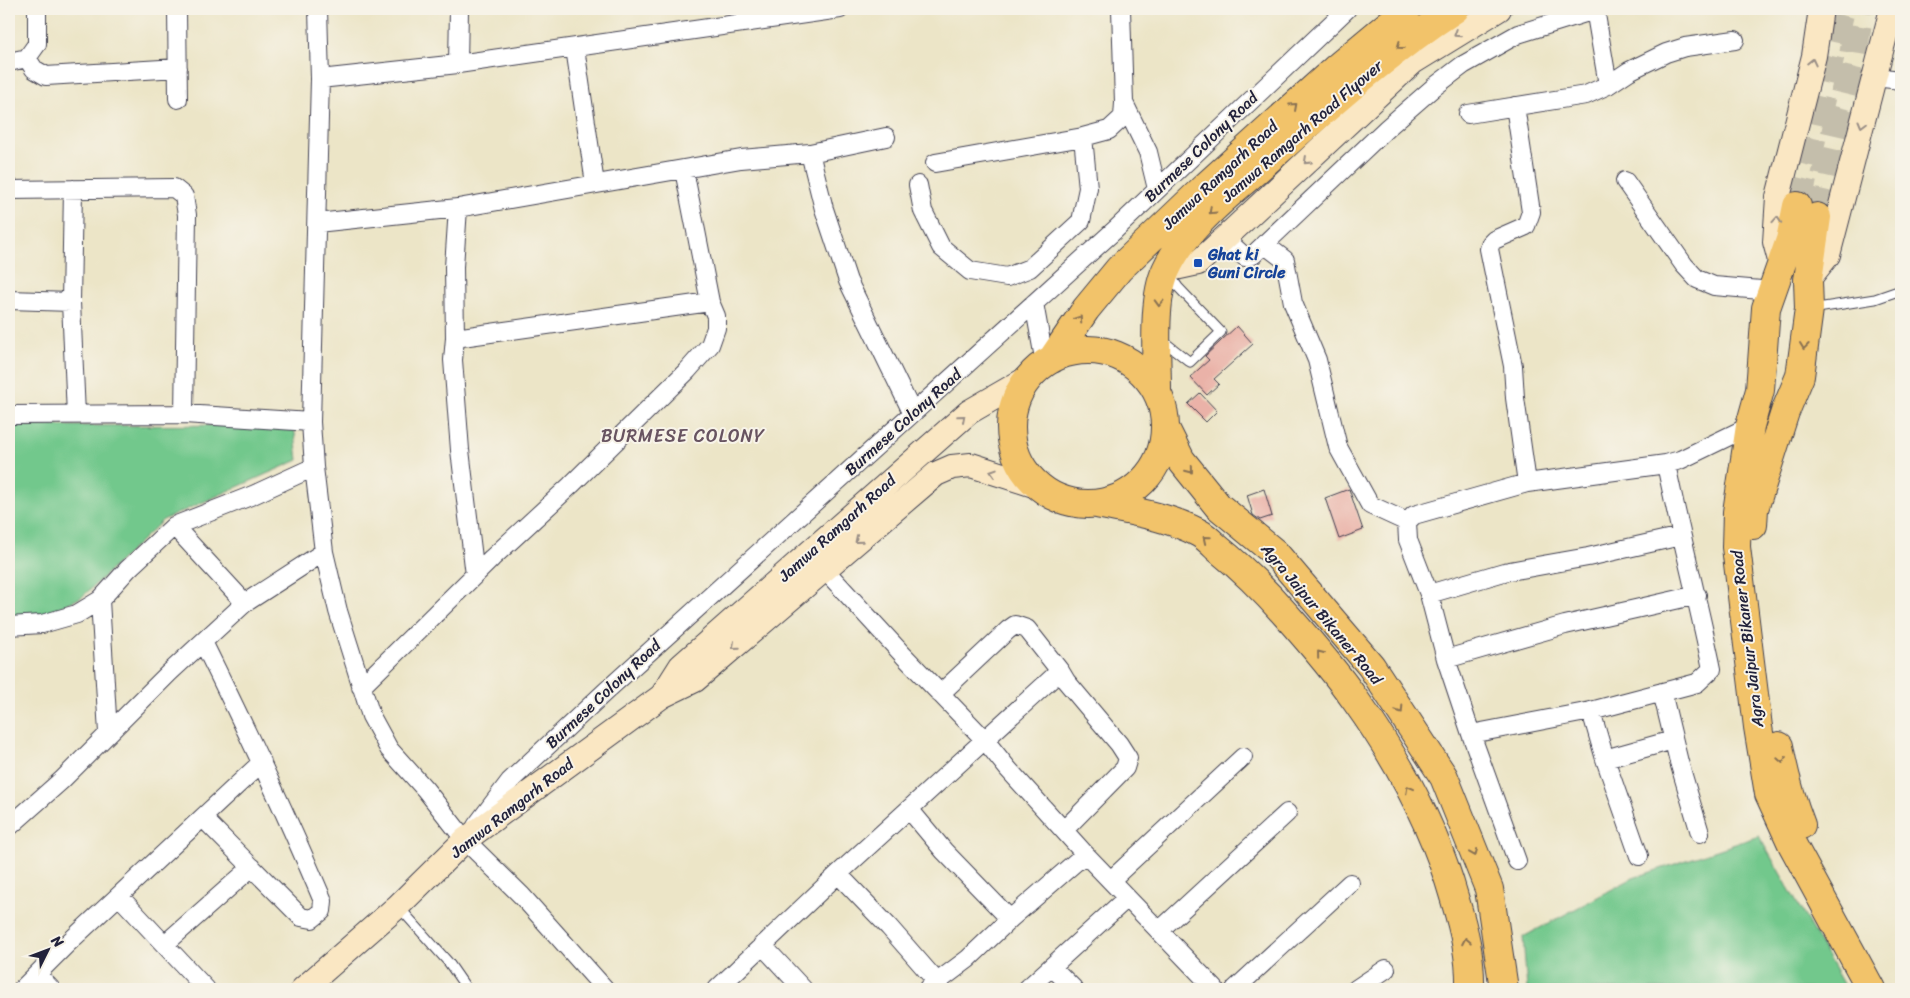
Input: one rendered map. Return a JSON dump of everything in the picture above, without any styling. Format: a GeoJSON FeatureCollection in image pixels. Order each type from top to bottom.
{"type":"FeatureCollection","features":[{"type":"Feature","properties":{"kind":"highway","name":"Jamwa Ramgarh Road"},"geometry":{"type":"LineString","coordinates":[[1042,367],[1119,269],[1207,185],[1335,69],[1407,9]]}},
{"type":"Feature","properties":{"kind":"highway","name":"Jamwa Ramgarh Road Flyover"},"geometry":{"type":"LineString","coordinates":[[1166,270],[1187,237],[1222,201],[1393,51],[1454,9]]}},
{"type":"Feature","properties":{"kind":"highway","name":"Agra Jaipur Bikaner Road"},"geometry":{"type":"LineString","coordinates":[[1871,989],[1792,844],[1770,794],[1758,727],[1736,547],[1738,512],[1752,483],[1785,412],[1800,376],[1809,309],[1807,211],[1790,240],[1766,308],[1760,390],[1750,426],[1752,483],[1754,509],[1752,557],[1783,767],[1791,799],[1803,830],[1841,906],[1889,989]]}},
{"type":"Feature","properties":{"kind":"highway"},"geometry":{"type":"LineString","coordinates":[[1157,390],[1136,368],[1110,353],[1080,350],[1042,367],[1012,404],[1010,436],[1019,462],[1040,487],[1067,501],[1097,504],[1126,495],[1149,476],[1163,449],[1166,419],[1157,390],[1159,294],[1166,270]]}},
{"type":"Feature","properties":{"kind":"highway"},"geometry":{"type":"LineString","coordinates":[[1760,390],[1791,398]]}},
{"type":"Feature","properties":{"kind":"highway","name":"Agra Jaipur Bikaner Road"},"geometry":{"type":"LineString","coordinates":[[1165,428],[1181,460],[1218,506],[1275,553],[1371,666],[1444,777],[1488,889],[1504,989]]}},
{"type":"Feature","properties":{"kind":"highway","name":"Agra Jaipur Bikaner Road"},"geometry":{"type":"LineString","coordinates":[[1097,504],[1161,518],[1199,533],[1229,557],[1266,593],[1319,653],[1356,701],[1397,766],[1430,828],[1449,878],[1464,929],[1471,968],[1470,989]]}},
{"type":"Feature","properties":{"kind":"main road"},"geometry":{"type":"LineString","coordinates":[[1166,270],[1198,263],[1413,62],[1499,9]]}},
{"type":"Feature","properties":{"kind":"main road"},"geometry":{"type":"LineString","coordinates":[[1777,280],[1775,242],[1778,197],[1814,56],[1821,9]]}},
{"type":"Feature","properties":{"kind":"main road"},"geometry":{"type":"LineString","coordinates":[[1808,280],[1828,255],[1892,9]]}},
{"type":"Feature","properties":{"kind":"main road","name":"Jamwa Ramgarh Road"},"geometry":{"type":"LineString","coordinates":[[662,696],[681,666],[925,450],[970,412],[1042,367]]}},
{"type":"Feature","properties":{"kind":"main road","name":"Jamwa Ramgarh Road"},"geometry":{"type":"LineString","coordinates":[[304,989],[398,906],[465,840],[662,696],[695,680],[936,474],[952,467],[971,465],[1040,487]]}},
{"type":"Feature","properties":{"kind":"street"},"geometry":{"type":"LineString","coordinates":[[9,62],[27,58],[37,44],[37,9]]}},
{"type":"Feature","properties":{"kind":"street"},"geometry":{"type":"LineString","coordinates":[[177,9],[178,99]]}},
{"type":"Feature","properties":{"kind":"street"},"geometry":{"type":"LineString","coordinates":[[318,9],[320,79],[311,422],[324,552],[338,611],[371,716],[389,749],[425,789],[465,840],[522,896],[605,989]]}},
{"type":"Feature","properties":{"kind":"street"},"geometry":{"type":"LineString","coordinates":[[458,64],[459,9]]}},
{"type":"Feature","properties":{"kind":"street"},"geometry":{"type":"LineString","coordinates":[[320,79],[458,64],[834,9]]}},
{"type":"Feature","properties":{"kind":"street"},"geometry":{"type":"LineString","coordinates":[[935,163],[1083,137],[1109,130],[1123,117],[1120,9]]}},
{"type":"Feature","properties":{"kind":"street","name":"Burmese Colony Road"},"geometry":{"type":"LineString","coordinates":[[465,840],[510,781],[912,412],[1034,303],[1347,9]]}},
{"type":"Feature","properties":{"kind":"street"},"geometry":{"type":"LineString","coordinates":[[1225,239],[1245,257],[1253,255],[1387,128],[1434,87],[1463,65],[1518,34],[1595,10],[1608,85]]}},
{"type":"Feature","properties":{"kind":"street"},"geometry":{"type":"LineString","coordinates":[[1468,114],[1586,95],[1666,53],[1685,47],[1735,40]]}},
{"type":"Feature","properties":{"kind":"street"},"geometry":{"type":"LineString","coordinates":[[575,48],[595,184]]}},
{"type":"Feature","properties":{"kind":"street"},"geometry":{"type":"LineString","coordinates":[[27,58],[34,69],[46,76],[178,68]]}},
{"type":"Feature","properties":{"kind":"street"},"geometry":{"type":"LineString","coordinates":[[1874,77],[1901,80]]}},
{"type":"Feature","properties":{"kind":"street"},"geometry":{"type":"LineString","coordinates":[[1124,102],[1148,152],[1157,189]]}},
{"type":"Feature","properties":{"kind":"street"},"geometry":{"type":"LineString","coordinates":[[1515,106],[1530,212],[1526,226],[1494,240],[1490,243],[1489,248],[1513,366],[1515,398],[1526,484]]}},
{"type":"Feature","properties":{"kind":"street"},"geometry":{"type":"LineString","coordinates":[[317,223],[458,208],[741,159],[810,153],[886,137]]}},
{"type":"Feature","properties":{"kind":"street"},"geometry":{"type":"LineString","coordinates":[[918,184],[923,211],[941,247],[970,271],[1007,277],[1030,268],[1081,221],[1088,188],[1083,137]]}},
{"type":"Feature","properties":{"kind":"street"},"geometry":{"type":"LineString","coordinates":[[810,153],[824,209],[848,281],[912,412]]}},
{"type":"Feature","properties":{"kind":"street"},"geometry":{"type":"LineString","coordinates":[[361,687],[475,575],[634,424],[710,345],[716,328],[716,316],[710,302],[684,170]]}},
{"type":"Feature","properties":{"kind":"street"},"geometry":{"type":"LineString","coordinates":[[1625,181],[1684,265],[1697,279],[1714,286],[1777,280]]}},
{"type":"Feature","properties":{"kind":"street"},"geometry":{"type":"LineString","coordinates":[[9,190],[174,188],[184,196],[187,215],[184,414]]}},
{"type":"Feature","properties":{"kind":"street"},"geometry":{"type":"LineString","coordinates":[[73,189],[71,302],[76,415]]}},
{"type":"Feature","properties":{"kind":"street"},"geometry":{"type":"LineString","coordinates":[[458,208],[454,267],[455,338],[453,360],[460,450],[475,575]]}},
{"type":"Feature","properties":{"kind":"street"},"geometry":{"type":"LineString","coordinates":[[1264,244],[1285,260],[1293,303],[1317,360],[1338,447],[1370,505],[1407,522]]}},
{"type":"Feature","properties":{"kind":"street"},"geometry":{"type":"LineString","coordinates":[[9,300],[71,302]]}},
{"type":"Feature","properties":{"kind":"street"},"geometry":{"type":"LineString","coordinates":[[455,338],[710,302]]}},
{"type":"Feature","properties":{"kind":"street"},"geometry":{"type":"LineString","coordinates":[[1034,303],[1042,367]]}},
{"type":"Feature","properties":{"kind":"street"},"geometry":{"type":"LineString","coordinates":[[9,415],[184,414],[311,422]]}},
{"type":"Feature","properties":{"kind":"street"},"geometry":{"type":"LineString","coordinates":[[1517,861],[1470,734],[1446,659],[1429,594],[1408,540],[1407,522],[1414,514],[1526,484],[1666,464],[1680,460],[1750,426]]}},
{"type":"Feature","properties":{"kind":"street"},"geometry":{"type":"LineString","coordinates":[[1470,734],[1591,710],[1697,683],[1712,669],[1697,595],[1681,536],[1666,464]]}},
{"type":"Feature","properties":{"kind":"street"},"geometry":{"type":"LineString","coordinates":[[9,626],[42,624],[76,614],[100,600],[128,568],[174,526],[314,467]]}},
{"type":"Feature","properties":{"kind":"street"},"geometry":{"type":"LineString","coordinates":[[174,526],[244,603]]}},
{"type":"Feature","properties":{"kind":"street"},"geometry":{"type":"LineString","coordinates":[[1429,594],[1504,572],[1588,557],[1681,536]]}},
{"type":"Feature","properties":{"kind":"street"},"geometry":{"type":"LineString","coordinates":[[9,827],[62,780],[108,733],[244,603],[324,552]]}},
{"type":"Feature","properties":{"kind":"street"},"geometry":{"type":"LineString","coordinates":[[824,569],[984,739],[1008,769],[1085,854],[1215,989]]}},
{"type":"Feature","properties":{"kind":"street"},"geometry":{"type":"LineString","coordinates":[[1446,659],[1565,626],[1697,595]]}},
{"type":"Feature","properties":{"kind":"street"},"geometry":{"type":"LineString","coordinates":[[100,600],[108,733]]}},
{"type":"Feature","properties":{"kind":"street"},"geometry":{"type":"LineString","coordinates":[[940,694],[1008,630],[1015,625],[1027,629],[1060,670],[1066,681],[1119,744],[1128,758],[1125,768],[1064,830]]}},
{"type":"Feature","properties":{"kind":"street"},"geometry":{"type":"LineString","coordinates":[[203,642],[262,762],[323,901],[322,911],[312,919],[301,917],[203,818]]}},
{"type":"Feature","properties":{"kind":"street"},"geometry":{"type":"LineString","coordinates":[[717,989],[838,874],[1060,670]]}},
{"type":"Feature","properties":{"kind":"street"},"geometry":{"type":"LineString","coordinates":[[1662,692],[1673,740],[1700,833]]}},
{"type":"Feature","properties":{"kind":"street"},"geometry":{"type":"LineString","coordinates":[[1591,710],[1605,759],[1639,856]]}},
{"type":"Feature","properties":{"kind":"street"},"geometry":{"type":"LineString","coordinates":[[1605,759],[1673,740]]}},
{"type":"Feature","properties":{"kind":"street"},"geometry":{"type":"LineString","coordinates":[[1111,880],[1243,757]]}},
{"type":"Feature","properties":{"kind":"street"},"geometry":{"type":"LineString","coordinates":[[22,989],[67,944],[262,762]]}},
{"type":"Feature","properties":{"kind":"street"},"geometry":{"type":"LineString","coordinates":[[909,809],[944,851],[1010,919]]}},
{"type":"Feature","properties":{"kind":"street"},"geometry":{"type":"LineString","coordinates":[[1160,930],[1287,813]]}},
{"type":"Feature","properties":{"kind":"street"},"geometry":{"type":"LineString","coordinates":[[9,822],[9,827]]}},
{"type":"Feature","properties":{"kind":"street"},"geometry":{"type":"LineString","coordinates":[[838,874],[890,927],[932,986],[968,959],[1010,919],[1085,854]]}},
{"type":"Feature","properties":{"kind":"street"},"geometry":{"type":"LineString","coordinates":[[165,944],[252,867]]}},
{"type":"Feature","properties":{"kind":"street"},"geometry":{"type":"LineString","coordinates":[[1235,989],[1350,883]]}},
{"type":"Feature","properties":{"kind":"street"},"geometry":{"type":"LineString","coordinates":[[119,896],[206,989]]}},
{"type":"Feature","properties":{"kind":"street"},"geometry":{"type":"LineString","coordinates":[[1027,989],[1127,898]]}},
{"type":"Feature","properties":{"kind":"street"},"geometry":{"type":"LineString","coordinates":[[762,945],[803,989]]}},
{"type":"Feature","properties":{"kind":"street"},"geometry":{"type":"LineString","coordinates":[[1052,967],[1074,989]]}},
{"type":"Feature","properties":{"kind":"street"},"geometry":{"type":"LineString","coordinates":[[1356,989],[1386,969]]}},
{"type":"Feature","properties":{"kind":"street"},"geometry":{"type":"LineString","coordinates":[[37,974],[51,989]]}},
{"type":"Feature","properties":{"kind":"lane"},"geometry":{"type":"LineString","coordinates":[[1157,336],[1190,362],[1221,332],[1178,287],[1166,270]]}},
{"type":"Feature","properties":{"kind":"lane"},"geometry":{"type":"LineString","coordinates":[[1809,309],[1875,299],[1901,290]]}},
{"type":"Feature","properties":{"kind":"lane"},"geometry":{"type":"LineString","coordinates":[[398,906],[449,963],[467,989]]}},
{"type":"Feature","properties":{"kind":"green space"},"geometry":{"type":"Polygon","coordinates":[[[294,425],[298,460],[163,520],[82,597],[40,616],[9,616],[9,426],[294,425]]]}},
{"type":"Feature","properties":{"kind":"green space"},"geometry":{"type":"Polygon","coordinates":[[[1759,836],[1846,989],[1527,989],[1523,937],[1633,878],[1759,836]]]}},
{"type":"Feature","properties":{"kind":"building"},"geometry":{"type":"Polygon","coordinates":[[[1237,326],[1253,344],[1214,379],[1219,384],[1207,395],[1190,377],[1209,360],[1205,356],[1237,326]]]}},
{"type":"Feature","properties":{"kind":"building"},"geometry":{"type":"Polygon","coordinates":[[[1200,393],[1217,411],[1206,422],[1188,404],[1200,393]]]}},
{"type":"Feature","properties":{"kind":"building"},"geometry":{"type":"Polygon","coordinates":[[[1264,489],[1272,516],[1260,520],[1253,515],[1247,495],[1264,489]]]}},
{"type":"Feature","properties":{"kind":"building"},"geometry":{"type":"Polygon","coordinates":[[[1349,489],[1363,530],[1339,539],[1325,498],[1349,489]]]}},
{"type":"Feature","properties":{"kind":"tunnel"},"geometry":{"type":"LineString","coordinates":[[1797,206],[1841,9]]}},
{"type":"Feature","properties":{"kind":"tunnel"},"geometry":{"type":"LineString","coordinates":[[1817,217],[1853,56],[1860,9]]}},
{"type":"Feature","properties":{"kind":"place","name":"Ghat ki Guni Circle"},"geometry":{"type":"Point","coordinates":[1198,263]}},
{"type":"Feature","properties":{"kind":"district","name":"BURMESE COLONY"},"geometry":{"type":"Point","coordinates":[683,436]}}]}
